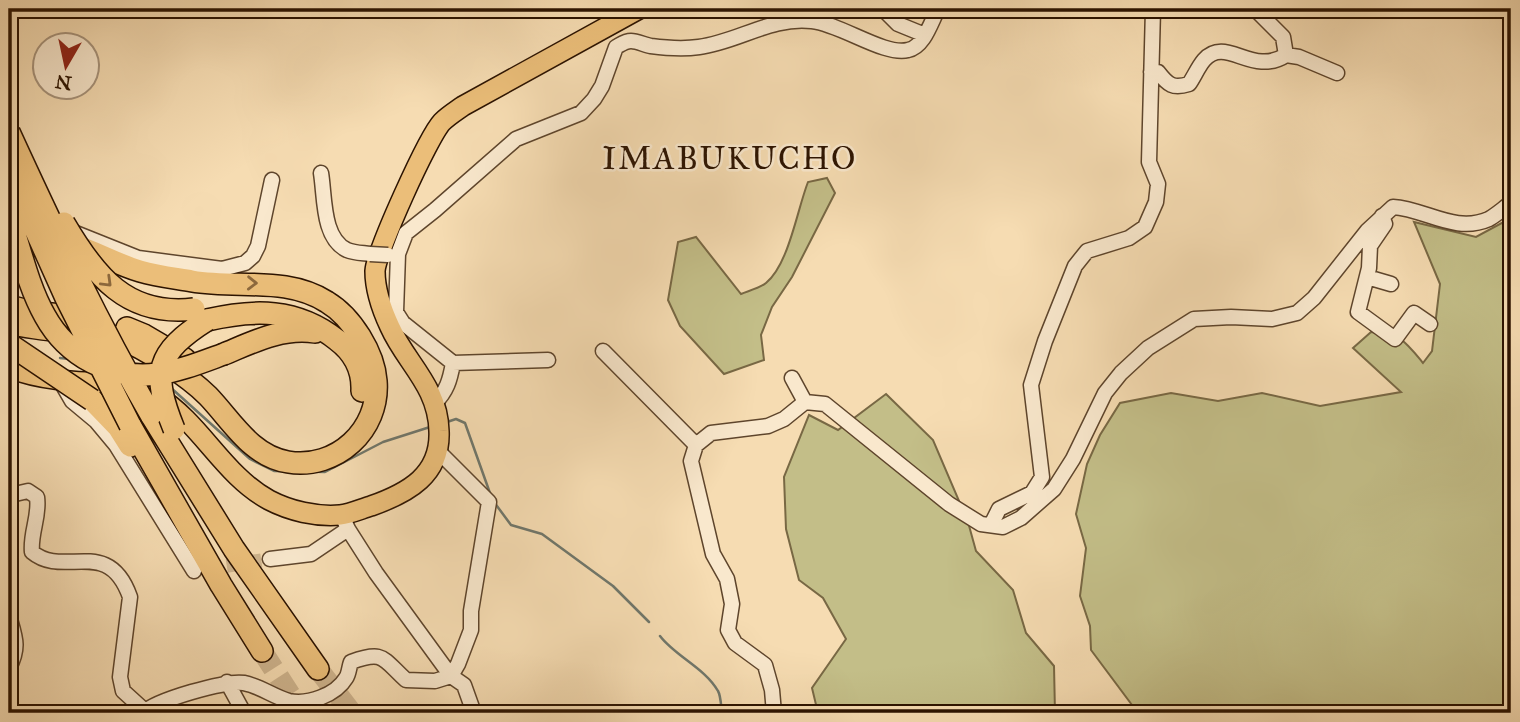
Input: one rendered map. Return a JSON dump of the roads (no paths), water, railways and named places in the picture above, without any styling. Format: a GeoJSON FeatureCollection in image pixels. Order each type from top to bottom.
{"type":"FeatureCollection","features":[{"type":"Feature","properties":{"kind":"highway"},"geometry":{"type":"LineString","coordinates":[[9,120],[73,239],[105,280],[124,297],[150,308],[175,312],[201,315],[257,312],[309,321],[350,350],[360,368],[361,403],[355,419],[336,439],[309,450],[292,450],[263,437],[204,375],[177,353],[144,335],[119,324],[32,312],[9,306]]}},
{"type":"Feature","properties":{"kind":"highway"},"geometry":{"type":"LineString","coordinates":[[9,132],[66,255],[130,425],[221,585]]}},
{"type":"Feature","properties":{"kind":"highway"},"geometry":{"type":"LineString","coordinates":[[9,171],[105,354],[151,415],[234,550],[318,669]]}},
{"type":"Feature","properties":{"kind":"highway"},"geometry":{"type":"LineString","coordinates":[[9,215],[44,315],[72,350],[106,368],[134,374],[156,374],[184,368],[290,331],[331,334]]}},
{"type":"Feature","properties":{"kind":"highway"},"geometry":{"type":"LineString","coordinates":[[9,250],[22,242],[37,239],[57,240],[140,271],[196,282],[262,283],[301,289],[328,302],[356,333],[370,357],[376,380],[376,398],[358,438],[345,450],[328,459],[309,463],[275,459],[239,434],[207,395],[171,367],[118,337],[9,323]]}},
{"type":"Feature","properties":{"kind":"highway"},"geometry":{"type":"LineString","coordinates":[[297,639],[270,587],[210,496],[174,429],[161,391],[162,372],[167,354],[201,315],[259,300],[299,303],[321,312],[356,333]]}},
{"type":"Feature","properties":{"kind":"highway"},"geometry":{"type":"LineString","coordinates":[[9,344],[92,400],[118,427],[262,651]]}},
{"type":"Feature","properties":{"kind":"main road"},"geometry":{"type":"LineString","coordinates":[[9,368],[60,381],[125,384],[152,393],[190,421],[239,478],[267,499],[290,509],[345,522],[417,484],[430,469],[439,452],[439,429],[434,404],[422,376],[391,330],[377,295],[375,269],[422,154],[441,123],[463,106],[639,9]]}},
{"type":"Feature","properties":{"kind":"street"},"geometry":{"type":"LineString","coordinates":[[883,9],[898,24],[925,35]]}},
{"type":"Feature","properties":{"kind":"street"},"geometry":{"type":"LineString","coordinates":[[548,360],[453,363],[403,323],[396,312],[393,255],[406,233],[435,211],[516,138],[581,113],[602,86],[616,47],[625,43],[632,41],[650,46],[698,48],[778,23],[797,20],[814,21],[847,30],[882,48],[910,50],[919,44],[938,9]]}},
{"type":"Feature","properties":{"kind":"street"},"geometry":{"type":"LineString","coordinates":[[991,526],[999,509],[1031,493],[1042,477],[1031,385],[1058,305],[1075,266],[1087,251],[1129,238],[1145,227],[1156,202],[1158,184],[1149,162],[1153,9]]}},
{"type":"Feature","properties":{"kind":"street"},"geometry":{"type":"LineString","coordinates":[[1255,9],[1283,37],[1286,55]]}},
{"type":"Feature","properties":{"kind":"street"},"geometry":{"type":"LineString","coordinates":[[1151,72],[1158,72],[1167,84],[1178,87],[1189,84],[1204,59],[1216,51],[1226,51],[1245,60],[1262,62],[1275,62],[1286,55],[1299,57],[1337,73]]}},
{"type":"Feature","properties":{"kind":"street"},"geometry":{"type":"LineString","coordinates":[[321,173],[329,229],[335,242],[349,251],[393,255]]}},
{"type":"Feature","properties":{"kind":"street"},"geometry":{"type":"LineString","coordinates":[[9,215],[78,233],[138,258],[222,269],[245,263],[253,256],[258,246],[272,180]]}},
{"type":"Feature","properties":{"kind":"street"},"geometry":{"type":"LineString","coordinates":[[774,713],[765,665],[734,643],[728,630],[732,604],[727,579],[713,554],[691,461],[696,445],[710,433],[768,426],[784,419],[805,402],[825,404],[949,504],[981,524],[1003,527],[1021,518],[1054,489],[1073,459],[1105,393],[1121,373],[1148,348],[1194,319],[1272,319],[1297,313],[1314,298],[1367,231],[1393,206],[1409,208],[1463,225],[1489,219],[1511,203]]}},
{"type":"Feature","properties":{"kind":"street"},"geometry":{"type":"LineString","coordinates":[[1382,216],[1385,224],[1370,246],[1367,277],[1358,312],[1395,340],[1414,313],[1430,324]]}},
{"type":"Feature","properties":{"kind":"street"},"geometry":{"type":"LineString","coordinates":[[1367,277],[1391,284]]}},
{"type":"Feature","properties":{"kind":"street"},"geometry":{"type":"LineString","coordinates":[[603,351],[696,445]]}},
{"type":"Feature","properties":{"kind":"street"},"geometry":{"type":"LineString","coordinates":[[434,404],[444,394],[450,381],[453,363]]}},
{"type":"Feature","properties":{"kind":"street"},"geometry":{"type":"LineString","coordinates":[[793,378],[805,402]]}},
{"type":"Feature","properties":{"kind":"street"},"geometry":{"type":"LineString","coordinates":[[60,381],[72,401],[96,421],[116,445],[194,571]]}},
{"type":"Feature","properties":{"kind":"street"},"geometry":{"type":"LineString","coordinates":[[9,499],[15,494],[27,491],[37,497],[31,540],[32,552],[41,559],[97,561],[114,569],[125,585],[130,597],[120,677],[123,691],[144,712],[164,702],[227,682],[246,683],[289,701],[300,702],[318,699],[335,689],[346,678],[351,662],[372,655],[382,658],[406,680],[435,681],[451,676],[458,664],[471,630],[471,611],[489,502],[439,452]]}},
{"type":"Feature","properties":{"kind":"street"},"geometry":{"type":"LineString","coordinates":[[270,559],[311,554],[345,522],[376,573],[451,676],[464,685],[474,713]]}},
{"type":"Feature","properties":{"kind":"street"},"geometry":{"type":"LineString","coordinates":[[9,616],[16,641],[16,654],[9,667]]}},
{"type":"Feature","properties":{"kind":"street"},"geometry":{"type":"LineString","coordinates":[[227,682],[244,713]]}},
{"type":"Feature","properties":{"kind":"waterway"},"geometry":{"type":"LineString","coordinates":[[60,358],[70,359]]}},
{"type":"Feature","properties":{"kind":"waterway"},"geometry":{"type":"LineString","coordinates":[[170,387],[250,459],[274,471],[325,472],[383,442],[430,427]]}},
{"type":"Feature","properties":{"kind":"waterway"},"geometry":{"type":"LineString","coordinates":[[447,422],[456,419],[465,423],[491,496]]}},
{"type":"Feature","properties":{"kind":"waterway"},"geometry":{"type":"LineString","coordinates":[[494,502],[511,525],[542,534],[613,586],[649,622]]}},
{"type":"Feature","properties":{"kind":"waterway"},"geometry":{"type":"LineString","coordinates":[[660,636],[712,683],[719,693],[722,713]]}},
{"type":"Feature","properties":{"kind":"tunnel"},"geometry":{"type":"LineString","coordinates":[[206,569],[270,559]]}},
{"type":"Feature","properties":{"kind":"tunnel"},"geometry":{"type":"LineString","coordinates":[[262,651],[302,713]]}},
{"type":"Feature","properties":{"kind":"tunnel"},"geometry":{"type":"LineString","coordinates":[[318,669],[352,713]]}},
{"type":"Feature","properties":{"kind":"district","name":"IMABUKUCHO"},"geometry":{"type":"Point","coordinates":[730,158]}}]}
